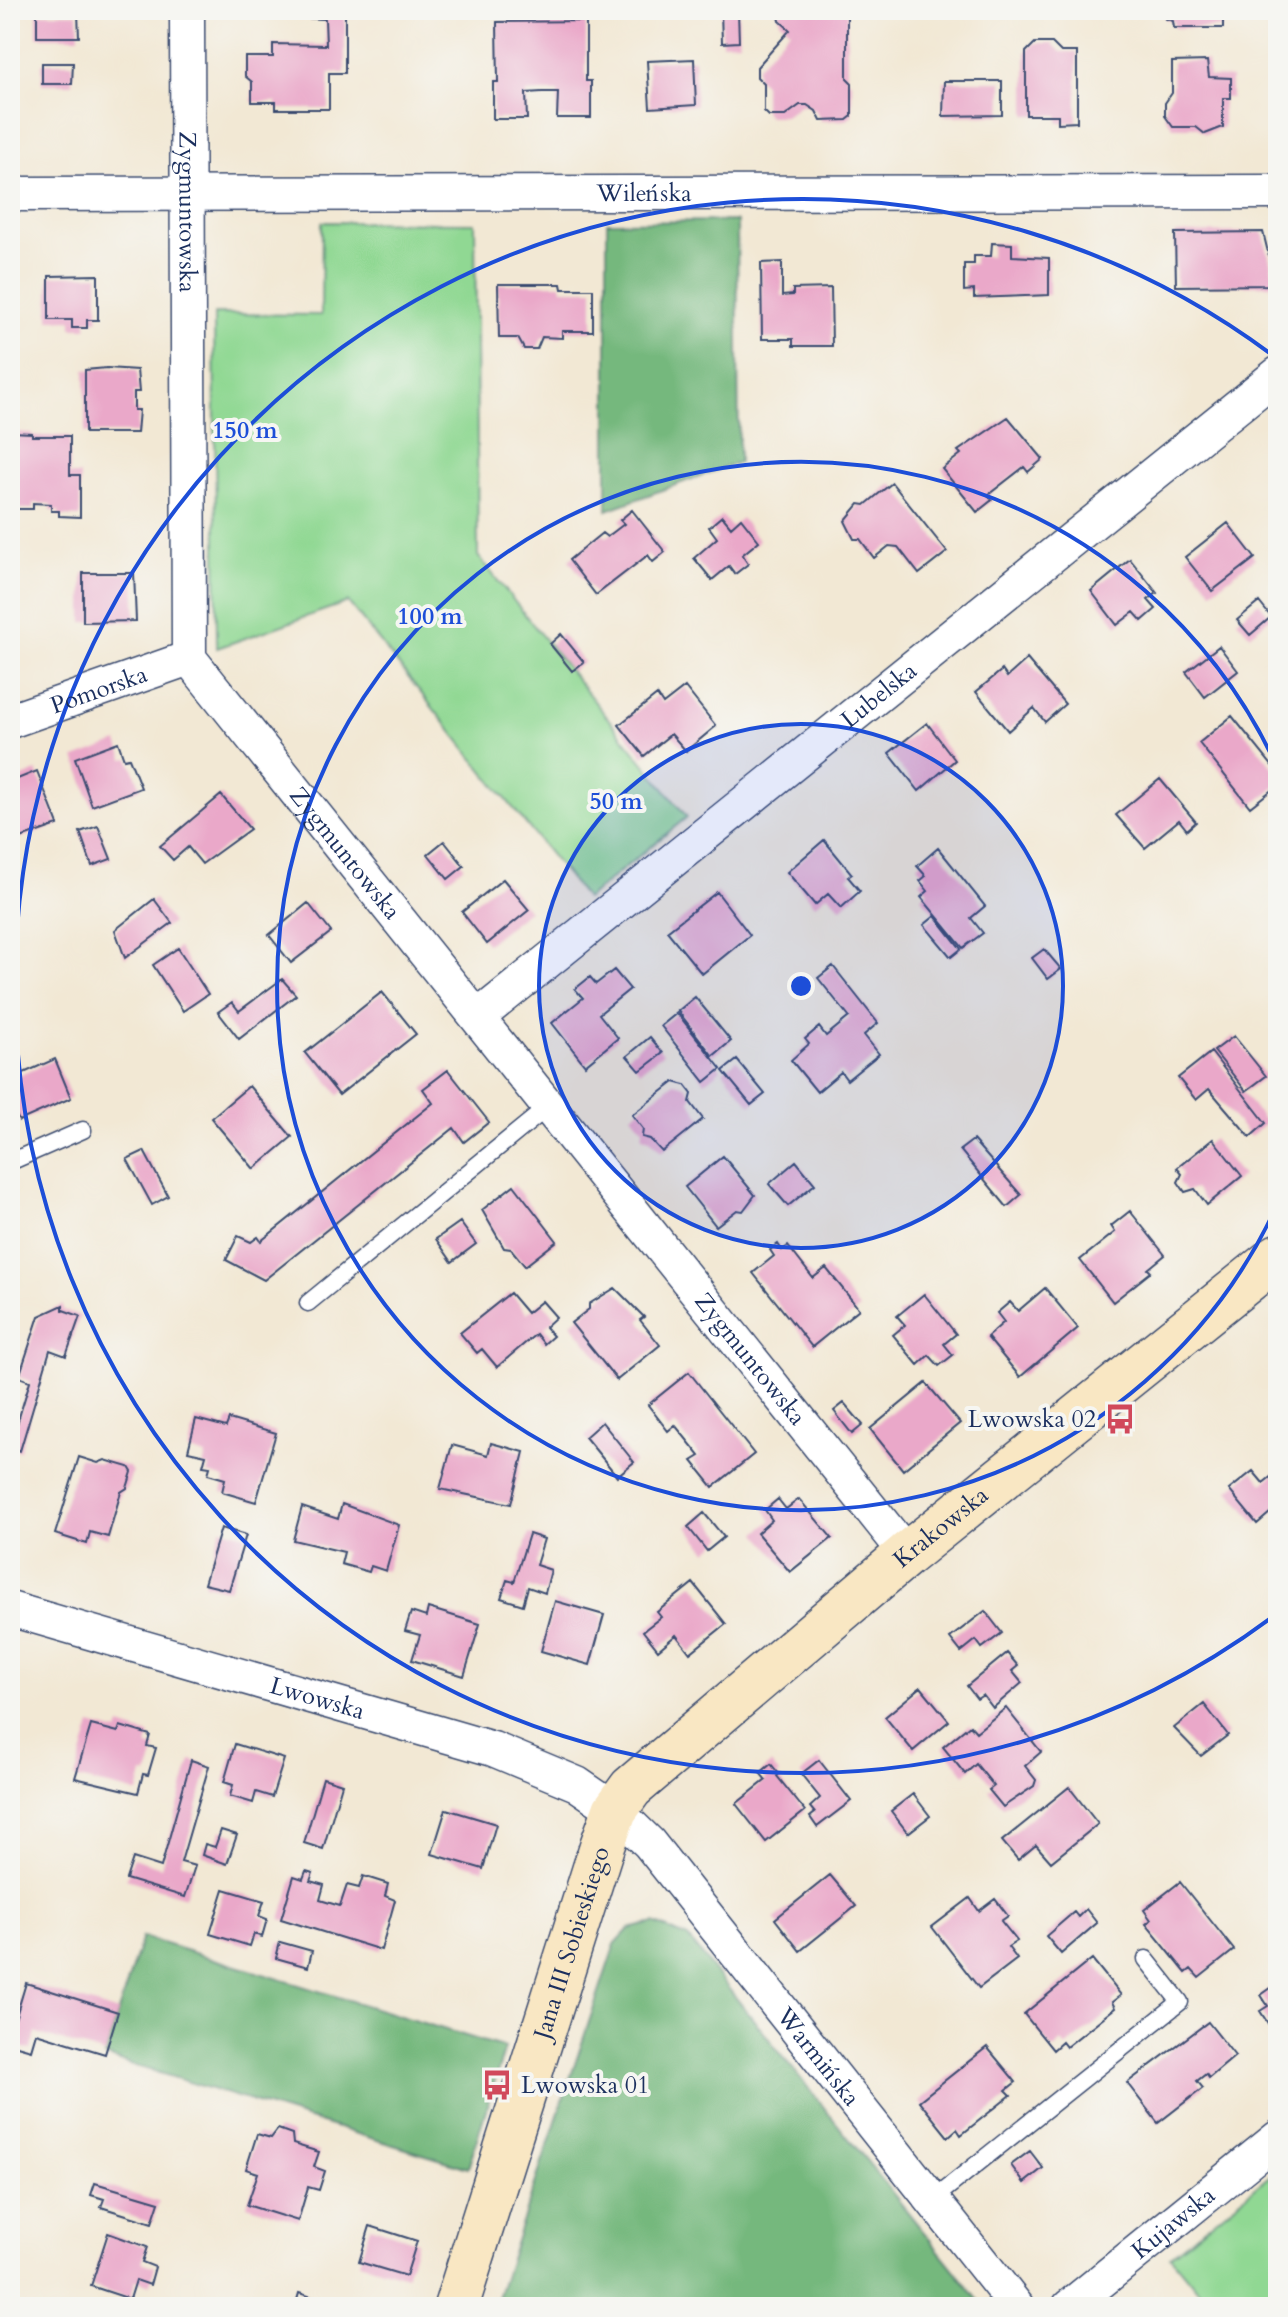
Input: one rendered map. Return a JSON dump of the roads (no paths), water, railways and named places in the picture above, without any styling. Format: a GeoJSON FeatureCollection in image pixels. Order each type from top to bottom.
{"type":"FeatureCollection","features":[{"type":"Feature","properties":{"kind":"street","name":"Zygmuntowska"},"geometry":{"type":"LineString","coordinates":[[187,10],[189,658],[907,1554]]}},
{"type":"Feature","properties":{"kind":"street","name":"Wileńska"},"geometry":{"type":"LineString","coordinates":[[10,194],[1278,192]]}},
{"type":"Feature","properties":{"kind":"street","name":"Lubelska"},"geometry":{"type":"LineString","coordinates":[[478,1017],[1278,374]]}},
{"type":"Feature","properties":{"kind":"street","name":"Pomorska"},"geometry":{"type":"LineString","coordinates":[[10,721],[189,658]]}},
{"type":"Feature","properties":{"kind":"street","name":"Krakowska"},"geometry":{"type":"LineString","coordinates":[[615,1810],[631,1788],[675,1747],[907,1554],[1278,1256]]}},
{"type":"Feature","properties":{"kind":"street","name":"Lwowska"},"geometry":{"type":"LineString","coordinates":[[10,1609],[493,1749],[577,1784],[615,1810]]}},
{"type":"Feature","properties":{"kind":"street","name":"Warmińska"},"geometry":{"type":"LineString","coordinates":[[615,1810],[649,1843],[1017,2307]]}},
{"type":"Feature","properties":{"kind":"street","name":"Jana III Sobieskiego"},"geometry":{"type":"LineString","coordinates":[[456,2307],[615,1810]]}},
{"type":"Feature","properties":{"kind":"street","name":"Kujawska"},"geometry":{"type":"LineString","coordinates":[[1069,2307],[1278,2138]]}},
{"type":"Feature","properties":{"kind":"lane"},"geometry":{"type":"LineString","coordinates":[[308,1303],[549,1106]]}},
{"type":"Feature","properties":{"kind":"lane"},"geometry":{"type":"LineString","coordinates":[[10,1162],[83,1130]]}},
{"type":"Feature","properties":{"kind":"lane"},"geometry":{"type":"LineString","coordinates":[[933,2199],[1180,2002],[1146,1959]]}},
{"type":"Feature","properties":{"kind":"place","name":"Lwowska 02"},"geometry":{"type":"Point","coordinates":[1120,1419]}},
{"type":"Feature","properties":{"kind":"place","name":"Lwowska 01"},"geometry":{"type":"Point","coordinates":[497,2085]}}]}
